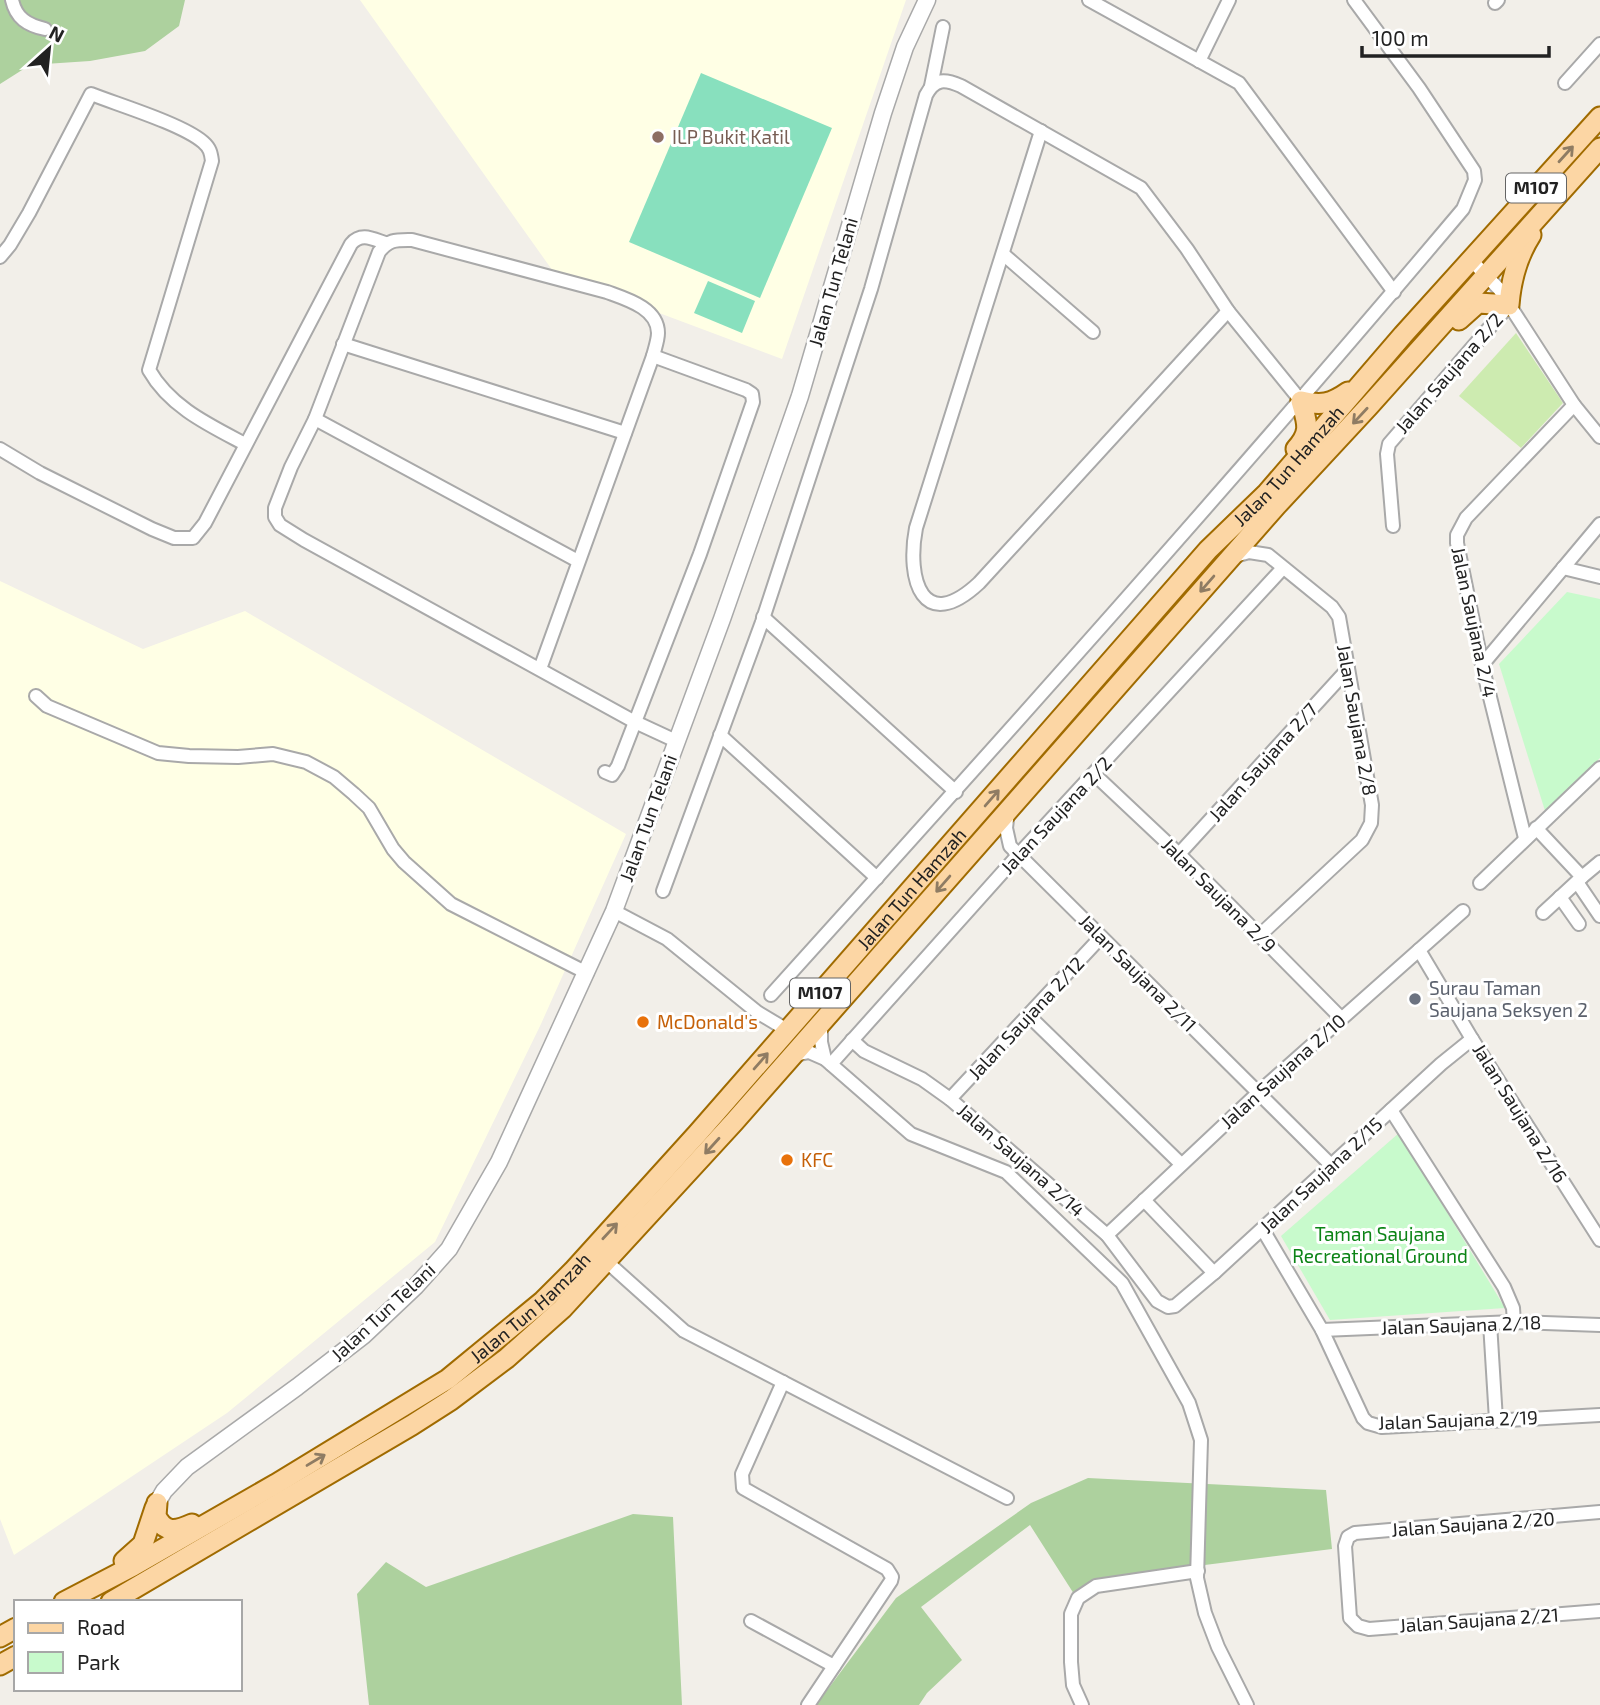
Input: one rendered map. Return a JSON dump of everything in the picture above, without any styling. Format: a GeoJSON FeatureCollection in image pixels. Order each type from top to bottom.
{"type":"FeatureCollection","features":[{"type":"Feature","properties":{"kind":"main road","name":"Jalan Tun Hamzah"},"geometry":{"type":"LineString","coordinates":[[67,1600],[133,1566],[276,1484],[448,1379],[543,1301],[681,1153],[1208,550],[1267,493],[1403,335],[1600,117]]}},
{"type":"Feature","properties":{"kind":"main road","name":"Jalan Tun Hamzah"},"geometry":{"type":"LineString","coordinates":[[114,1600],[348,1464],[450,1400],[507,1358],[562,1309],[792,1056],[1266,517],[1384,390],[1594,154]]}},
{"type":"Feature","properties":{"kind":"main road"},"geometry":{"type":"LineString","coordinates":[[1384,390],[1470,308],[1478,303],[1509,305],[1511,281],[1524,246],[1594,154]]}},
{"type":"Feature","properties":{"kind":"main road"},"geometry":{"type":"LineString","coordinates":[[1208,550],[1301,443],[1307,433],[1307,423],[1301,401],[1319,405],[1330,404],[1347,393],[1403,335]]}},
{"type":"Feature","properties":{"kind":"main road"},"geometry":{"type":"LineString","coordinates":[[157,1503],[156,1516],[160,1524],[173,1531],[276,1484]]}},
{"type":"Feature","properties":{"kind":"main road"},"geometry":{"type":"LineString","coordinates":[[66,1600],[136,1553],[143,1545],[157,1503]]}},
{"type":"Feature","properties":{"kind":"street"},"geometry":{"type":"LineString","coordinates":[[12,0],[18,16],[30,25],[45,29]]}},
{"type":"Feature","properties":{"kind":"street","name":"Jalan Tun Telani"},"geometry":{"type":"LineString","coordinates":[[157,1503],[174,1478],[187,1467],[363,1336],[416,1286],[449,1249],[499,1162],[614,911],[677,741],[800,396],[883,113],[905,47],[927,0]]}},
{"type":"Feature","properties":{"kind":"street"},"geometry":{"type":"LineString","coordinates":[[1199,61],[1229,0]]}},
{"type":"Feature","properties":{"kind":"street"},"geometry":{"type":"LineString","coordinates":[[771,995],[956,793],[1301,401],[1463,209],[1475,180],[1474,171],[1419,88],[1354,0]]}},
{"type":"Feature","properties":{"kind":"street"},"geometry":{"type":"LineString","coordinates":[[1095,2],[1239,83],[1394,292]]}},
{"type":"Feature","properties":{"kind":"street"},"geometry":{"type":"LineString","coordinates":[[663,891],[763,617],[871,289],[926,95],[931,86],[943,27]]}},
{"type":"Feature","properties":{"kind":"street"},"geometry":{"type":"LineString","coordinates":[[1565,83],[1600,44]]}},
{"type":"Feature","properties":{"kind":"street"},"geometry":{"type":"LineString","coordinates":[[931,86],[939,81],[949,81],[1141,188],[1187,249],[1228,311],[1301,401]]}},
{"type":"Feature","properties":{"kind":"street"},"geometry":{"type":"LineString","coordinates":[[0,257],[29,213],[91,94],[185,131],[202,141],[210,149],[212,161],[209,174],[149,370],[170,400],[245,444]]}},
{"type":"Feature","properties":{"kind":"street"},"geometry":{"type":"LineString","coordinates":[[1041,131],[916,528],[913,569],[916,581],[932,602],[942,606],[955,602],[979,583],[1228,311]]}},
{"type":"Feature","properties":{"kind":"street"},"geometry":{"type":"LineString","coordinates":[[0,449],[40,473],[152,529],[174,538],[193,538],[205,523],[351,243],[363,236],[386,243]]}},
{"type":"Feature","properties":{"kind":"street"},"geometry":{"type":"LineString","coordinates":[[540,669],[653,356],[658,333],[656,320],[648,311],[607,292],[412,240],[393,240],[386,243],[379,252],[315,419],[291,467],[275,508],[275,517],[281,525],[635,722],[677,741]]}},
{"type":"Feature","properties":{"kind":"street"},"geometry":{"type":"LineString","coordinates":[[1003,254],[1093,332]]}},
{"type":"Feature","properties":{"kind":"street"},"geometry":{"type":"LineString","coordinates":[[1471,260],[1487,273],[1574,405],[1600,437]]}},
{"type":"Feature","properties":{"kind":"street","name":"Jalan Saujana 2/2"},"geometry":{"type":"LineString","coordinates":[[1393,526],[1387,454],[1389,444],[1509,305]]}},
{"type":"Feature","properties":{"kind":"street"},"geometry":{"type":"LineString","coordinates":[[343,344],[625,433]]}},
{"type":"Feature","properties":{"kind":"street"},"geometry":{"type":"LineString","coordinates":[[605,772],[612,775],[614,773],[635,722],[700,554],[753,402],[752,394],[746,390],[653,356]]}},
{"type":"Feature","properties":{"kind":"street","name":"Jalan Saujana 2/4"},"geometry":{"type":"LineString","coordinates":[[1525,838],[1482,665],[1457,535],[1466,518],[1574,405]]}},
{"type":"Feature","properties":{"kind":"street"},"geometry":{"type":"LineString","coordinates":[[315,419],[578,561]]}},
{"type":"Feature","properties":{"kind":"street"},"geometry":{"type":"LineString","coordinates":[[1231,557],[1250,552],[1268,555],[1263,537],[1266,517]]}},
{"type":"Feature","properties":{"kind":"street"},"geometry":{"type":"LineString","coordinates":[[1482,665],[1600,524]]}},
{"type":"Feature","properties":{"kind":"street","name":"Jalan Saujana 2/8"},"geometry":{"type":"LineString","coordinates":[[1259,935],[1362,840],[1371,823],[1372,805],[1339,617],[1332,607],[1268,555]]}},
{"type":"Feature","properties":{"kind":"street","name":"Jalan Saujana 2/2"},"geometry":{"type":"LineString","coordinates":[[828,1061],[852,1040],[1014,850],[1094,774],[1283,568]]}},
{"type":"Feature","properties":{"kind":"street"},"geometry":{"type":"LineString","coordinates":[[1563,568],[1600,577]]}},
{"type":"Feature","properties":{"kind":"street"},"geometry":{"type":"LineString","coordinates":[[763,617],[956,793]]}},
{"type":"Feature","properties":{"kind":"street","name":"Jalan Saujana 2/7"},"geometry":{"type":"LineString","coordinates":[[1179,854],[1348,669]]}},
{"type":"Feature","properties":{"kind":"street"},"geometry":{"type":"LineString","coordinates":[[36,696],[47,706],[158,753],[226,757],[273,754],[306,762],[334,777],[355,794],[369,808],[393,849],[404,862],[451,904],[587,973]]}},
{"type":"Feature","properties":{"kind":"street"},"geometry":{"type":"LineString","coordinates":[[720,735],[877,878]]}},
{"type":"Feature","properties":{"kind":"street"},"geometry":{"type":"LineString","coordinates":[[1480,883],[1600,768]]}},
{"type":"Feature","properties":{"kind":"street","name":"Jalan Saujana 2/9"},"geometry":{"type":"LineString","coordinates":[[1094,774],[1179,854],[1341,1018]]}},
{"type":"Feature","properties":{"kind":"street"},"geometry":{"type":"LineString","coordinates":[[1008,810],[1006,828],[1014,850]]}},
{"type":"Feature","properties":{"kind":"street"},"geometry":{"type":"LineString","coordinates":[[1536,828],[1580,879],[1600,916]]}},
{"type":"Feature","properties":{"kind":"street"},"geometry":{"type":"LineString","coordinates":[[976,846],[994,842],[1014,850]]}},
{"type":"Feature","properties":{"kind":"street","name":"Jalan Saujana 2/11"},"geometry":{"type":"LineString","coordinates":[[1014,850],[1332,1166]]}},
{"type":"Feature","properties":{"kind":"street"},"geometry":{"type":"LineString","coordinates":[[1543,913],[1600,862]]}},
{"type":"Feature","properties":{"kind":"street"},"geometry":{"type":"LineString","coordinates":[[1560,897],[1578,925]]}},
{"type":"Feature","properties":{"kind":"street"},"geometry":{"type":"LineString","coordinates":[[614,911],[667,939],[757,1012],[787,1030]]}},
{"type":"Feature","properties":{"kind":"street","name":"Jalan Saujana 2/10"},"geometry":{"type":"LineString","coordinates":[[1107,1235],[1259,1091],[1463,911]]}},
{"type":"Feature","properties":{"kind":"street","name":"Jalan Saujana 2/12"},"geometry":{"type":"LineString","coordinates":[[950,1099],[1101,937]]}},
{"type":"Feature","properties":{"kind":"street","name":"Jalan Saujana 2/16"},"geometry":{"type":"LineString","coordinates":[[1419,950],[1472,1039],[1600,1240]]}},
{"type":"Feature","properties":{"kind":"street"},"geometry":{"type":"LineString","coordinates":[[1028,1015],[1181,1164]]}},
{"type":"Feature","properties":{"kind":"street"},"geometry":{"type":"LineString","coordinates":[[821,1022],[821,1042],[828,1061]]}},
{"type":"Feature","properties":{"kind":"street","name":"Jalan Saujana 2/15"},"geometry":{"type":"LineString","coordinates":[[1163,1304],[1175,1306],[1214,1273],[1441,1063],[1472,1039]]}},
{"type":"Feature","properties":{"kind":"street","name":"Jalan Saujana 2/14"},"geometry":{"type":"LineString","coordinates":[[852,1040],[864,1051],[922,1079],[950,1099],[1107,1235],[1163,1304]]}},
{"type":"Feature","properties":{"kind":"street"},"geometry":{"type":"LineString","coordinates":[[792,1056],[808,1052],[828,1061],[911,1134],[1006,1172],[1122,1283],[1189,1404],[1201,1440],[1198,1570],[1205,1613],[1218,1647],[1247,1705]]}},
{"type":"Feature","properties":{"kind":"street"},"geometry":{"type":"LineString","coordinates":[[1391,1110],[1504,1287],[1513,1308],[1514,1321]]}},
{"type":"Feature","properties":{"kind":"street"},"geometry":{"type":"LineString","coordinates":[[1143,1200],[1214,1273]]}},
{"type":"Feature","properties":{"kind":"street","name":"Jalan Saujana 2/19"},"geometry":{"type":"LineString","coordinates":[[1263,1230],[1322,1330],[1363,1418],[1368,1423],[1382,1427],[1600,1415]]}},
{"type":"Feature","properties":{"kind":"street"},"geometry":{"type":"LineString","coordinates":[[606,1261],[684,1331],[1007,1498]]}},
{"type":"Feature","properties":{"kind":"street"},"geometry":{"type":"LineString","coordinates":[[1145,1325],[1163,1304]]}},
{"type":"Feature","properties":{"kind":"street","name":"Jalan Saujana 2/18"},"geometry":{"type":"LineString","coordinates":[[1322,1330],[1514,1321],[1600,1325]]}},
{"type":"Feature","properties":{"kind":"street"},"geometry":{"type":"LineString","coordinates":[[1490,1323],[1496,1420]]}},
{"type":"Feature","properties":{"kind":"street"},"geometry":{"type":"LineString","coordinates":[[783,1382],[742,1474],[743,1488],[887,1569],[892,1577],[808,1705]]}},
{"type":"Feature","properties":{"kind":"street","name":"Jalan Saujana 2/20"},"geometry":{"type":"LineString","coordinates":[[1358,1626],[1350,1618],[1345,1546],[1348,1537],[1354,1533],[1600,1512]]}},
{"type":"Feature","properties":{"kind":"street"},"geometry":{"type":"LineString","coordinates":[[1082,1705],[1073,1685],[1071,1662],[1071,1614],[1078,1598],[1096,1586],[1198,1570]]}},
{"type":"Feature","properties":{"kind":"street","name":"Jalan Saujana 2/21"},"geometry":{"type":"LineString","coordinates":[[1358,1626],[1369,1629],[1600,1611]]}},
{"type":"Feature","properties":{"kind":"street"},"geometry":{"type":"LineString","coordinates":[[751,1621],[834,1666]]}},
{"type":"Feature","properties":{"kind":"shaded area","name":"ILP Bukit Katil"},"geometry":{"type":"Polygon","coordinates":[[[360,0],[906,0],[782,359],[555,274],[360,0]]]}},
{"type":"Feature","properties":{"kind":"shaded area"},"geometry":{"type":"Polygon","coordinates":[[[0,581],[143,649],[245,611],[626,834],[541,1024],[435,1242],[227,1413],[14,1555],[0,1519],[0,581]]]}},
{"type":"Feature","properties":{"kind":"green space"},"geometry":{"type":"Polygon","coordinates":[[[0,0],[185,0],[179,26],[145,51],[90,61],[30,65],[0,84],[0,0]]]}},
{"type":"Feature","properties":{"kind":"green space"},"geometry":{"type":"Polygon","coordinates":[[[701,73],[832,128],[760,298],[629,242],[701,73]]]}},
{"type":"Feature","properties":{"kind":"green space"},"geometry":{"type":"Polygon","coordinates":[[[708,281],[755,301],[742,333],[694,313],[708,281]]]}},
{"type":"Feature","properties":{"kind":"green space"},"geometry":{"type":"Polygon","coordinates":[[[1516,333],[1563,403],[1521,448],[1459,396],[1516,333]]]}},
{"type":"Feature","properties":{"kind":"green space"},"geometry":{"type":"Polygon","coordinates":[[[1567,592],[1600,599],[1600,758],[1546,814],[1499,664],[1567,592]]]}},
{"type":"Feature","properties":{"kind":"green space","name":"Taman Saujana Recreational Ground"},"geometry":{"type":"Polygon","coordinates":[[[1399,1133],[1505,1308],[1330,1320],[1281,1236],[1399,1133]]]}},
{"type":"Feature","properties":{"kind":"green space"},"geometry":{"type":"Polygon","coordinates":[[[1088,1478],[1326,1490],[1332,1549],[1094,1579],[1074,1594],[1030,1525],[921,1607],[962,1660],[927,1693],[919,1705],[816,1705],[896,1598],[1031,1503],[1088,1478]]]}},
{"type":"Feature","properties":{"kind":"green space"},"geometry":{"type":"Polygon","coordinates":[[[633,1514],[673,1517],[682,1705],[369,1705],[357,1594],[386,1562],[426,1587],[633,1514]]]}},
{"type":"Feature","properties":{"kind":"place","name":"ILP Bukit Katil"},"geometry":{"type":"Point","coordinates":[658,137]}},
{"type":"Feature","properties":{"kind":"place","name":"Surau Taman Saujana Seksyen 2"},"geometry":{"type":"Point","coordinates":[1415,999]}},
{"type":"Feature","properties":{"kind":"place","name":"McDonald's"},"geometry":{"type":"Point","coordinates":[643,1022]}},
{"type":"Feature","properties":{"kind":"place","name":"KFC"},"geometry":{"type":"Point","coordinates":[787,1160]}}]}
